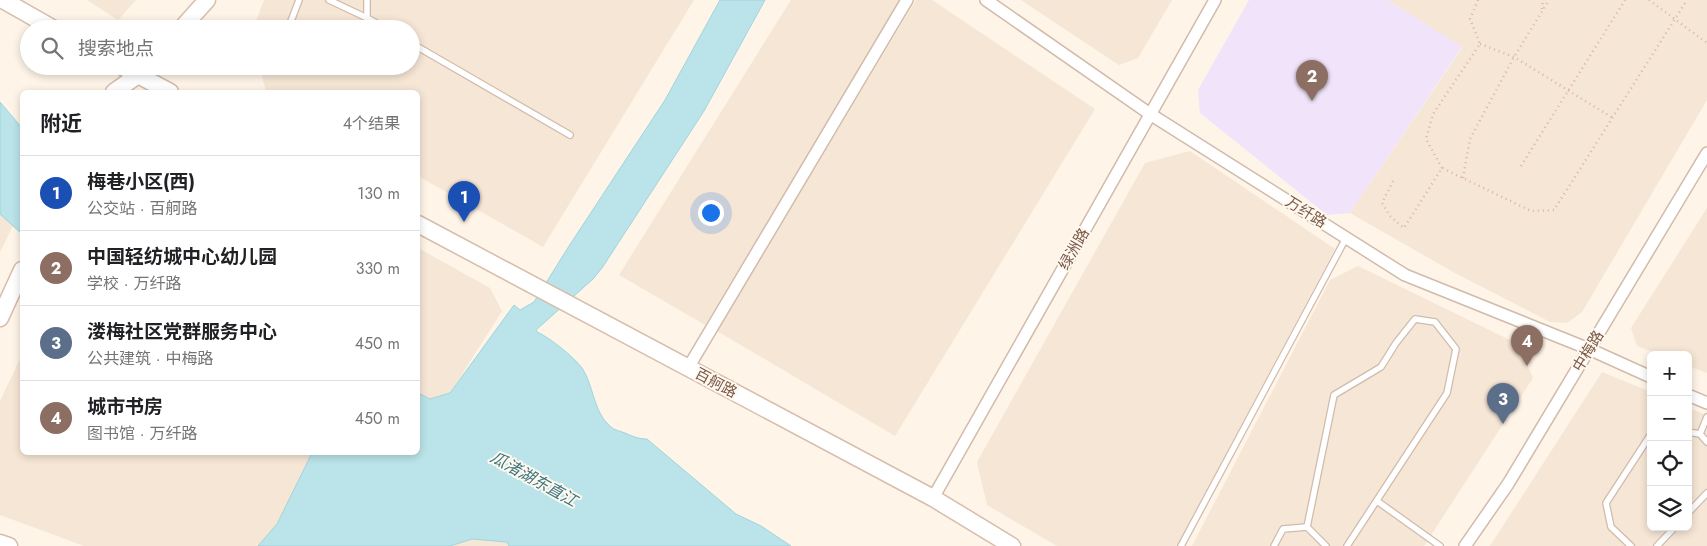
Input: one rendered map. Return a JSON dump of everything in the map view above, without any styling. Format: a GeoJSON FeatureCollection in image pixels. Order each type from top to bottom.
{"type":"FeatureCollection","features":[{"type":"Feature","properties":{"kind":"street"},"geometry":{"type":"LineString","coordinates":[[3,0],[38,20]]}},
{"type":"Feature","properties":{"kind":"street"},"geometry":{"type":"LineString","coordinates":[[189,20],[207,0]]}},
{"type":"Feature","properties":{"kind":"street"},"geometry":{"type":"LineString","coordinates":[[688,368],[907,0]]}},
{"type":"Feature","properties":{"kind":"street","name":"万纤路"},"geometry":{"type":"LineString","coordinates":[[986,0],[1150,114],[1405,275],[1589,349],[1647,375]]}},
{"type":"Feature","properties":{"kind":"street","name":"绿洲路"},"geometry":{"type":"LineString","coordinates":[[933,498],[1215,0]]}},
{"type":"Feature","properties":{"kind":"street"},"geometry":{"type":"LineString","coordinates":[[117,90],[137,75]]}},
{"type":"Feature","properties":{"kind":"street"},"geometry":{"type":"LineString","coordinates":[[147,75],[167,90]]}},
{"type":"Feature","properties":{"kind":"street","name":"中梅路"},"geometry":{"type":"LineString","coordinates":[[1467,545],[1508,484],[1707,153]]}},
{"type":"Feature","properties":{"kind":"street","name":"百舸路"},"geometry":{"type":"LineString","coordinates":[[420,225],[933,498],[1012,546]]}},
{"type":"Feature","properties":{"kind":"street"},"geometry":{"type":"LineString","coordinates":[[0,318],[20,274]]}},
{"type":"Feature","properties":{"kind":"street"},"geometry":{"type":"LineString","coordinates":[[1692,396],[1707,403]]}},
{"type":"Feature","properties":{"kind":"street"},"geometry":{"type":"LineString","coordinates":[[0,543],[9,546]]}},
{"type":"Feature","properties":{"kind":"lane"},"geometry":{"type":"LineString","coordinates":[[291,20],[299,0]]}},
{"type":"Feature","properties":{"kind":"lane"},"geometry":{"type":"LineString","coordinates":[[329,0],[371,20]]}},
{"type":"Feature","properties":{"kind":"lane"},"geometry":{"type":"LineString","coordinates":[[367,0],[367,18]]}},
{"type":"Feature","properties":{"kind":"lane"},"geometry":{"type":"LineString","coordinates":[[420,48],[570,135]]}},
{"type":"Feature","properties":{"kind":"lane"},"geometry":{"type":"LineString","coordinates":[[1181,546],[1346,238]]}},
{"type":"Feature","properties":{"kind":"lane"},"geometry":{"type":"LineString","coordinates":[[1307,527],[1334,395],[1381,367],[1396,343],[1415,319],[1435,322],[1456,348],[1447,393],[1347,546]]}},
{"type":"Feature","properties":{"kind":"lane"},"geometry":{"type":"LineString","coordinates":[[1700,434],[1707,417]]}},
{"type":"Feature","properties":{"kind":"lane"},"geometry":{"type":"LineString","coordinates":[[1692,433],[1700,434],[1707,442]]}},
{"type":"Feature","properties":{"kind":"lane"},"geometry":{"type":"LineString","coordinates":[[1631,546],[1611,527],[1606,503],[1647,440]]}},
{"type":"Feature","properties":{"kind":"lane"},"geometry":{"type":"LineString","coordinates":[[1692,509],[1707,493]]}},
{"type":"Feature","properties":{"kind":"lane"},"geometry":{"type":"LineString","coordinates":[[1377,501],[1440,546]]}},
{"type":"Feature","properties":{"kind":"lane"},"geometry":{"type":"LineString","coordinates":[[1274,546],[1283,529],[1307,527],[1326,546]]}},
{"type":"Feature","properties":{"kind":"lane"},"geometry":{"type":"LineString","coordinates":[[1657,546],[1671,531]]}},
{"type":"Feature","properties":{"kind":"path"},"geometry":{"type":"LineString","coordinates":[[1478,0],[1470,19],[1480,44],[1514,57],[1613,118]]}},
{"type":"Feature","properties":{"kind":"path"},"geometry":{"type":"LineString","coordinates":[[1542,10],[1543,0]]}},
{"type":"Feature","properties":{"kind":"path"},"geometry":{"type":"LineString","coordinates":[[1463,178],[1470,139],[1514,57],[1548,0]]}},
{"type":"Feature","properties":{"kind":"path"},"geometry":{"type":"LineString","coordinates":[[1521,166],[1625,0]]}},
{"type":"Feature","properties":{"kind":"path"},"geometry":{"type":"LineString","coordinates":[[1649,0],[1707,43]]}},
{"type":"Feature","properties":{"kind":"path"},"geometry":{"type":"LineString","coordinates":[[1480,44],[1433,114],[1426,139],[1442,168],[1531,211],[1554,210],[1688,0]]}},
{"type":"Feature","properties":{"kind":"path"},"geometry":{"type":"LineString","coordinates":[[1393,181],[1382,203],[1390,216],[1404,228],[1442,168]]}},
{"type":"Feature","properties":{"kind":"shaded area"},"geometry":{"type":"Polygon","coordinates":[[[87,0],[136,0],[118,20],[87,0]]]}},
{"type":"Feature","properties":{"kind":"shaded area"},"geometry":{"type":"Polygon","coordinates":[[[264,0],[694,0],[543,247],[420,177],[420,90],[266,90],[262,75],[420,75],[420,20],[256,20],[264,0]]]}},
{"type":"Feature","properties":{"kind":"shaded area"},"geometry":{"type":"Polygon","coordinates":[[[791,0],[900,0],[705,325],[619,275],[791,0]]]}},
{"type":"Feature","properties":{"kind":"shaded area"},"geometry":{"type":"Polygon","coordinates":[[[916,0],[932,0],[1095,109],[895,436],[717,331],[916,0]]]}},
{"type":"Feature","properties":{"kind":"shaded area"},"geometry":{"type":"Polygon","coordinates":[[[1021,0],[1172,0],[1138,58],[1119,65],[1021,0]]]}},
{"type":"Feature","properties":{"kind":"shaded area"},"geometry":{"type":"Polygon","coordinates":[[[1249,0],[1388,0],[1462,47],[1350,213],[1327,215],[1200,113],[1198,90],[1249,0]]]}},
{"type":"Feature","properties":{"kind":"shaded area"},"geometry":{"type":"Polygon","coordinates":[[[1388,0],[1707,0],[1707,100],[1582,312],[1567,323],[1550,322],[1455,273],[1350,213],[1462,48],[1388,0]]]}},
{"type":"Feature","properties":{"kind":"shaded area"},"geometry":{"type":"Polygon","coordinates":[[[1190,151],[1335,249],[1177,546],[1057,546],[987,505],[977,462],[1145,163],[1190,151]]]}},
{"type":"Feature","properties":{"kind":"shaded area"},"geometry":{"type":"Polygon","coordinates":[[[1707,208],[1707,373],[1692,367],[1692,351],[1650,351],[1637,346],[1631,328],[1707,208]]]}},
{"type":"Feature","properties":{"kind":"shaded area"},"geometry":{"type":"Polygon","coordinates":[[[0,214],[13,226],[0,252],[0,214]]]}},
{"type":"Feature","properties":{"kind":"shaded area"},"geometry":{"type":"Polygon","coordinates":[[[420,249],[490,288],[502,311],[450,393],[430,399],[420,394],[420,249]]]}},
{"type":"Feature","properties":{"kind":"shaded area"},"geometry":{"type":"Polygon","coordinates":[[[1358,266],[1518,344],[1533,378],[1424,546],[1192,546],[1330,280],[1358,266]]]}},
{"type":"Feature","properties":{"kind":"shaded area"},"geometry":{"type":"Polygon","coordinates":[[[20,359],[20,455],[311,455],[277,524],[258,546],[84,546],[0,515],[0,401],[20,359]]]}},
{"type":"Feature","properties":{"kind":"shaded area"},"geometry":{"type":"Polygon","coordinates":[[[1602,372],[1647,390],[1647,531],[1692,531],[1692,409],[1707,415],[1707,546],[1490,546],[1602,372]]]}},
{"type":"Feature","properties":{"kind":"shaded area"},"geometry":{"type":"Polygon","coordinates":[[[472,539],[508,542],[509,546],[450,546],[472,539]]]}},
{"type":"Feature","properties":{"kind":"water","name":"瓜渚湖东直江"},"geometry":{"type":"Polygon","coordinates":[[[720,0],[765,0],[704,111],[602,268],[593,279],[536,330],[561,348],[582,368],[597,406],[605,421],[611,427],[635,437],[647,439],[736,514],[761,526],[791,546],[509,546],[507,542],[472,539],[450,546],[258,546],[277,524],[311,455],[420,455],[420,394],[430,399],[450,393],[514,305],[520,310],[534,302],[665,100],[720,0]]]}},
{"type":"Feature","properties":{"kind":"water"},"geometry":{"type":"Polygon","coordinates":[[[0,102],[20,126],[20,232],[0,214],[0,102]]]}},
{"type":"Feature","properties":{"kind":"place","name":"中国轻纺城中心幼儿园"},"geometry":{"type":"Point","coordinates":[1312,101]}},
{"type":"Feature","properties":{"kind":"place","name":"梅巷小区(西)"},"geometry":{"type":"Point","coordinates":[464,222]}},
{"type":"Feature","properties":{"kind":"place","name":"城市书房"},"geometry":{"type":"Point","coordinates":[1527,366]}},
{"type":"Feature","properties":{"kind":"place","name":"溇梅社区党群服务中心"},"geometry":{"type":"Point","coordinates":[1503,424]}}]}
